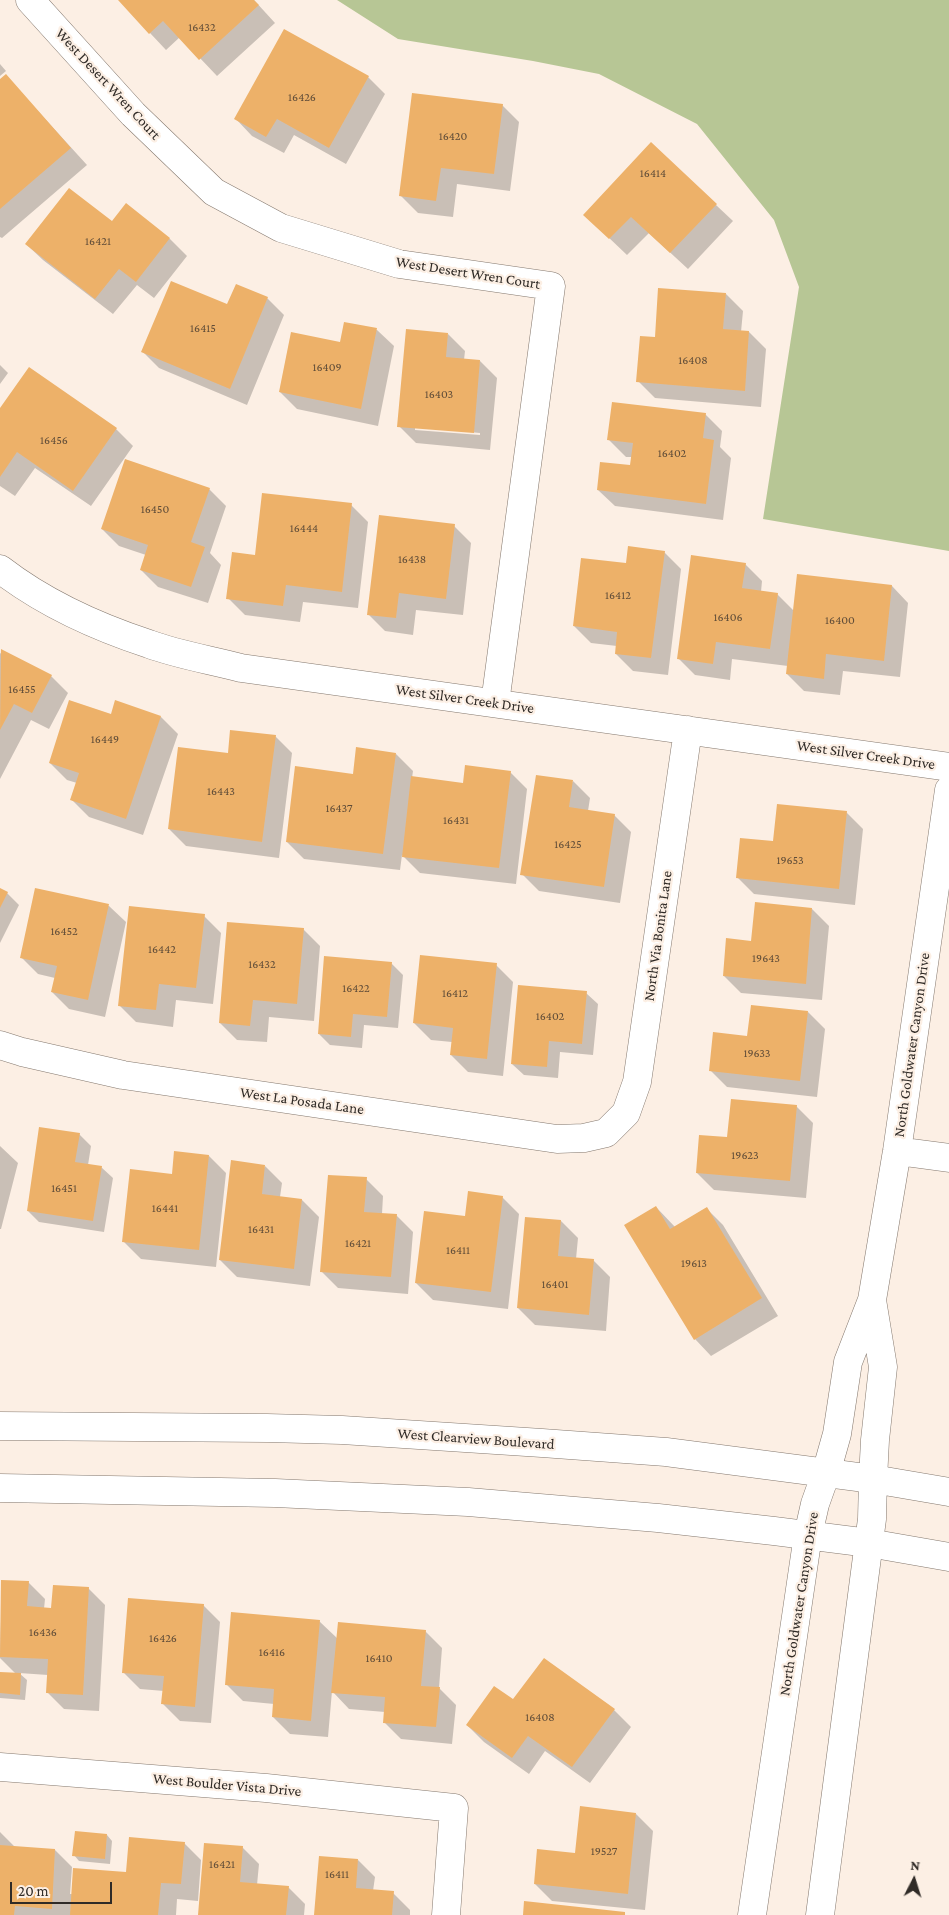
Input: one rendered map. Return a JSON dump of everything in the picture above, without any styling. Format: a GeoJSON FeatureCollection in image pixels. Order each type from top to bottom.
{"type":"FeatureCollection","features":[{"type":"Feature","properties":{"kind":"street","name":"West Desert Wren Court"},"geometry":{"type":"LineString","coordinates":[[30,0],[133,114],[214,192],[281,228],[399,264],[551,286],[495,703]]}},
{"type":"Feature","properties":{"kind":"street","name":"West Silver Creek Drive"},"geometry":{"type":"LineString","coordinates":[[0,569],[71,613],[150,645],[242,668],[949,767]]}},
{"type":"Feature","properties":{"kind":"street","name":"North Via Bonita Lane"},"geometry":{"type":"LineString","coordinates":[[606,1132],[626,1113],[637,1082],[688,730]]}},
{"type":"Feature","properties":{"kind":"street","name":"North Goldwater Canyon Drive"},"geometry":{"type":"LineString","coordinates":[[752,1915],[808,1535],[815,1504],[837,1434],[848,1362],[872,1300],[897,1151],[949,790]]}},
{"type":"Feature","properties":{"kind":"street","name":"West La Posada Lane"},"geometry":{"type":"LineString","coordinates":[[0,1045],[22,1052],[123,1075],[557,1139],[584,1138],[606,1132]]}},
{"type":"Feature","properties":{"kind":"street"},"geometry":{"type":"LineString","coordinates":[[897,1151],[949,1158]]}},
{"type":"Feature","properties":{"kind":"street","name":"North Goldwater Canyon Drive"},"geometry":{"type":"LineString","coordinates":[[820,1915],[872,1518],[875,1440],[883,1367],[872,1300]]}},
{"type":"Feature","properties":{"kind":"street","name":"West Clearview Boulevard"},"geometry":{"type":"LineString","coordinates":[[0,1426],[342,1430],[666,1452],[873,1479],[949,1492]]}},
{"type":"Feature","properties":{"kind":"street"},"geometry":{"type":"LineString","coordinates":[[0,1488],[275,1493],[468,1502],[658,1518],[808,1535],[949,1557]]}},
{"type":"Feature","properties":{"kind":"street","name":"West Boulder Vista Drive"},"geometry":{"type":"LineString","coordinates":[[0,1767],[266,1788],[454,1808],[446,1915]]}},
{"type":"Feature","properties":{"kind":"green space"},"geometry":{"type":"Polygon","coordinates":[[[337,0],[949,0],[949,551],[763,519],[799,287],[774,220],[697,124],[599,74],[398,39],[337,0]]]}},
{"type":"Feature","properties":{"kind":"building"},"geometry":{"type":"Polygon","coordinates":[[[118,0],[254,0],[259,5],[199,60],[163,21],[149,34],[118,0]]]}},
{"type":"Feature","properties":{"kind":"building"},"geometry":{"type":"Polygon","coordinates":[[[284,29],[369,76],[329,148],[277,119],[266,137],[234,119],[284,29]]]}},
{"type":"Feature","properties":{"kind":"building"},"geometry":{"type":"Polygon","coordinates":[[[6,74],[71,148],[0,209],[0,79],[6,74]]]}},
{"type":"Feature","properties":{"kind":"building"},"geometry":{"type":"Polygon","coordinates":[[[412,93],[503,104],[494,174],[441,168],[436,201],[399,196],[412,93]]]}},
{"type":"Feature","properties":{"kind":"building"},"geometry":{"type":"Polygon","coordinates":[[[651,142],[717,204],[670,253],[631,217],[609,239],[583,215],[651,142]]]}},
{"type":"Feature","properties":{"kind":"building"},"geometry":{"type":"Polygon","coordinates":[[[69,188],[112,221],[126,203],[170,238],[136,282],[119,269],[95,299],[25,244],[69,188]]]}},
{"type":"Feature","properties":{"kind":"building"},"geometry":{"type":"Polygon","coordinates":[[[171,281],[227,304],[236,284],[268,297],[230,389],[141,352],[171,281]]]}},
{"type":"Feature","properties":{"kind":"building"},"geometry":{"type":"Polygon","coordinates":[[[658,288],[726,293],[723,329],[749,331],[745,391],[636,382],[640,336],[655,337],[658,288]]]}},
{"type":"Feature","properties":{"kind":"building"},"geometry":{"type":"Polygon","coordinates":[[[344,322],[377,328],[361,409],[279,392],[291,332],[340,342],[344,322]]]}},
{"type":"Feature","properties":{"kind":"building"},"geometry":{"type":"Polygon","coordinates":[[[406,329],[448,333],[446,357],[480,360],[474,433],[397,427],[406,329]]]}},
{"type":"Feature","properties":{"kind":"building"},"geometry":{"type":"Polygon","coordinates":[[[29,367],[117,428],[73,491],[17,452],[0,477],[0,408],[29,367]]]}},
{"type":"Feature","properties":{"kind":"building"},"geometry":{"type":"Polygon","coordinates":[[[612,402],[706,413],[703,438],[714,440],[706,504],[597,490],[600,462],[630,465],[633,443],[607,440],[612,402]]]}},
{"type":"Feature","properties":{"kind":"building"},"geometry":{"type":"Polygon","coordinates":[[[125,459],[210,488],[191,542],[205,547],[191,587],[140,570],[148,545],[101,529],[125,459]]]}},
{"type":"Feature","properties":{"kind":"building"},"geometry":{"type":"Polygon","coordinates":[[[262,493],[352,503],[342,592],[286,585],[283,606],[226,599],[232,552],[255,555],[262,493]]]}},
{"type":"Feature","properties":{"kind":"building"},"geometry":{"type":"Polygon","coordinates":[[[379,515],[455,524],[446,599],[399,593],[396,618],[367,615],[379,515]]]}},
{"type":"Feature","properties":{"kind":"building"},"geometry":{"type":"Polygon","coordinates":[[[628,546],[665,551],[651,658],[615,654],[617,632],[573,626],[581,558],[626,563],[628,546]]]}},
{"type":"Feature","properties":{"kind":"building"},"geometry":{"type":"Polygon","coordinates":[[[691,555],[746,563],[742,588],[778,593],[770,649],[716,642],[713,664],[677,659],[691,555]]]}},
{"type":"Feature","properties":{"kind":"building"},"geometry":{"type":"Polygon","coordinates":[[[797,574],[892,585],[884,661],[826,654],[824,679],[786,674],[797,574]]]}},
{"type":"Feature","properties":{"kind":"building"},"geometry":{"type":"Polygon","coordinates":[[[1,649],[52,675],[32,713],[14,704],[0,730],[1,649]]]}},
{"type":"Feature","properties":{"kind":"building"},"geometry":{"type":"Polygon","coordinates":[[[69,700],[111,714],[115,700],[161,716],[126,819],[70,800],[79,773],[49,763],[69,700]]]}},
{"type":"Feature","properties":{"kind":"building"},"geometry":{"type":"Polygon","coordinates":[[[230,730],[276,735],[262,842],[168,829],[178,747],[228,753],[230,730]]]}},
{"type":"Feature","properties":{"kind":"building"},"geometry":{"type":"Polygon","coordinates":[[[356,747],[396,753],[383,854],[286,842],[295,766],[353,774],[356,747]]]}},
{"type":"Feature","properties":{"kind":"building"},"geometry":{"type":"Polygon","coordinates":[[[465,765],[511,771],[499,868],[402,857],[411,776],[463,783],[465,765]]]}},
{"type":"Feature","properties":{"kind":"building"},"geometry":{"type":"Polygon","coordinates":[[[536,775],[573,780],[569,807],[615,814],[604,887],[520,875],[536,775]]]}},
{"type":"Feature","properties":{"kind":"building"},"geometry":{"type":"Polygon","coordinates":[[[777,804],[847,811],[839,889],[736,878],[740,838],[773,841],[777,804]]]}},
{"type":"Feature","properties":{"kind":"building"},"geometry":{"type":"Polygon","coordinates":[[[0,888],[8,892],[0,908],[0,888]]]}},
{"type":"Feature","properties":{"kind":"building"},"geometry":{"type":"Polygon","coordinates":[[[35,888],[109,904],[88,1000],[51,992],[57,966],[20,958],[35,888]]]}},
{"type":"Feature","properties":{"kind":"building"},"geometry":{"type":"Polygon","coordinates":[[[755,902],[812,908],[806,984],[723,976],[726,938],[751,941],[755,902]]]}},
{"type":"Feature","properties":{"kind":"building"},"geometry":{"type":"Polygon","coordinates":[[[129,906],[205,914],[196,988],[159,984],[156,1010],[118,1006],[129,906]]]}},
{"type":"Feature","properties":{"kind":"building"},"geometry":{"type":"Polygon","coordinates":[[[227,922],[304,928],[297,1004],[253,1000],[250,1026],[219,1023],[227,922]]]}},
{"type":"Feature","properties":{"kind":"building"},"geometry":{"type":"Polygon","coordinates":[[[420,955],[497,963],[487,1059],[450,1055],[453,1028],[413,1023],[420,955]]]}},
{"type":"Feature","properties":{"kind":"building"},"geometry":{"type":"Polygon","coordinates":[[[324,956],[392,962],[387,1017],[353,1014],[351,1037],[318,1034],[324,956]]]}},
{"type":"Feature","properties":{"kind":"building"},"geometry":{"type":"Polygon","coordinates":[[[518,985],[587,991],[582,1044],[549,1041],[547,1067],[511,1064],[518,985]]]}},
{"type":"Feature","properties":{"kind":"building"},"geometry":{"type":"Polygon","coordinates":[[[751,1005],[808,1011],[800,1081],[709,1071],[713,1032],[747,1036],[751,1005]]]}},
{"type":"Feature","properties":{"kind":"building"},"geometry":{"type":"Polygon","coordinates":[[[731,1099],[797,1105],[790,1181],[696,1173],[699,1135],[727,1137],[731,1099]]]}},
{"type":"Feature","properties":{"kind":"building"},"geometry":{"type":"Polygon","coordinates":[[[39,1127],[80,1133],[75,1162],[102,1166],[93,1221],[27,1211],[39,1127]]]}},
{"type":"Feature","properties":{"kind":"building"},"geometry":{"type":"Polygon","coordinates":[[[174,1151],[209,1155],[199,1250],[122,1242],[130,1169],[172,1174],[174,1151]]]}},
{"type":"Feature","properties":{"kind":"building"},"geometry":{"type":"Polygon","coordinates":[[[231,1160],[265,1165],[262,1194],[302,1199],[294,1269],[219,1260],[231,1160]]]}},
{"type":"Feature","properties":{"kind":"building"},"geometry":{"type":"Polygon","coordinates":[[[328,1175],[367,1177],[364,1212],[397,1214],[391,1277],[320,1272],[328,1175]]]}},
{"type":"Feature","properties":{"kind":"building"},"geometry":{"type":"Polygon","coordinates":[[[468,1191],[503,1196],[491,1292],[415,1283],[424,1211],[465,1216],[468,1191]]]}},
{"type":"Feature","properties":{"kind":"building"},"geometry":{"type":"Polygon","coordinates":[[[656,1206],[670,1229],[707,1207],[762,1298],[694,1340],[624,1225],[656,1206]]]}},
{"type":"Feature","properties":{"kind":"building"},"geometry":{"type":"Polygon","coordinates":[[[525,1217],[561,1220],[558,1256],[594,1259],[589,1315],[517,1308],[525,1217]]]}},
{"type":"Feature","properties":{"kind":"building"},"geometry":{"type":"Polygon","coordinates":[[[1,1580],[29,1581],[27,1606],[51,1608],[53,1585],[89,1587],[83,1695],[46,1693],[48,1659],[0,1657],[1,1580]]]}},
{"type":"Feature","properties":{"kind":"building"},"geometry":{"type":"Polygon","coordinates":[[[128,1598],[204,1604],[195,1707],[161,1704],[164,1676],[122,1673],[128,1598]]]}},
{"type":"Feature","properties":{"kind":"building"},"geometry":{"type":"Polygon","coordinates":[[[231,1612],[320,1620],[311,1721],[272,1717],[274,1689],[225,1685],[231,1612]]]}},
{"type":"Feature","properties":{"kind":"building"},"geometry":{"type":"Polygon","coordinates":[[[338,1622],[426,1630],[421,1686],[440,1687],[436,1727],[383,1723],[385,1697],[331,1693],[338,1622]]]}},
{"type":"Feature","properties":{"kind":"building"},"geometry":{"type":"Polygon","coordinates":[[[544,1658],[615,1709],[572,1767],[528,1736],[512,1758],[466,1725],[494,1686],[513,1699],[544,1658]]]}},
{"type":"Feature","properties":{"kind":"building"},"geometry":{"type":"Polygon","coordinates":[[[0,1672],[21,1673],[20,1695],[0,1693],[0,1672]]]}},
{"type":"Feature","properties":{"kind":"building"},"geometry":{"type":"Polygon","coordinates":[[[580,1806],[636,1813],[628,1894],[534,1884],[537,1849],[575,1853],[580,1806]]]}},
{"type":"Feature","properties":{"kind":"building"},"geometry":{"type":"Polygon","coordinates":[[[75,1831],[107,1834],[105,1859],[72,1856],[75,1831]]]}},
{"type":"Feature","properties":{"kind":"building"},"geometry":{"type":"Polygon","coordinates":[[[129,1837],[185,1842],[181,1884],[161,1883],[158,1915],[70,1915],[73,1868],[126,1872],[129,1837]]]}},
{"type":"Feature","properties":{"kind":"building"},"geometry":{"type":"Polygon","coordinates":[[[204,1843],[243,1846],[240,1882],[289,1886],[286,1915],[198,1915],[204,1843]]]}},
{"type":"Feature","properties":{"kind":"building"},"geometry":{"type":"Polygon","coordinates":[[[0,1845],[55,1849],[52,1909],[15,1906],[14,1915],[0,1915],[0,1845]]]}},
{"type":"Feature","properties":{"kind":"building"},"geometry":{"type":"Polygon","coordinates":[[[319,1856],[358,1859],[356,1888],[394,1891],[392,1915],[314,1915],[319,1856]]]}},
{"type":"Feature","properties":{"kind":"building"},"geometry":{"type":"Polygon","coordinates":[[[524,1901],[625,1912],[625,1915],[523,1915],[524,1901]]]}}]}
